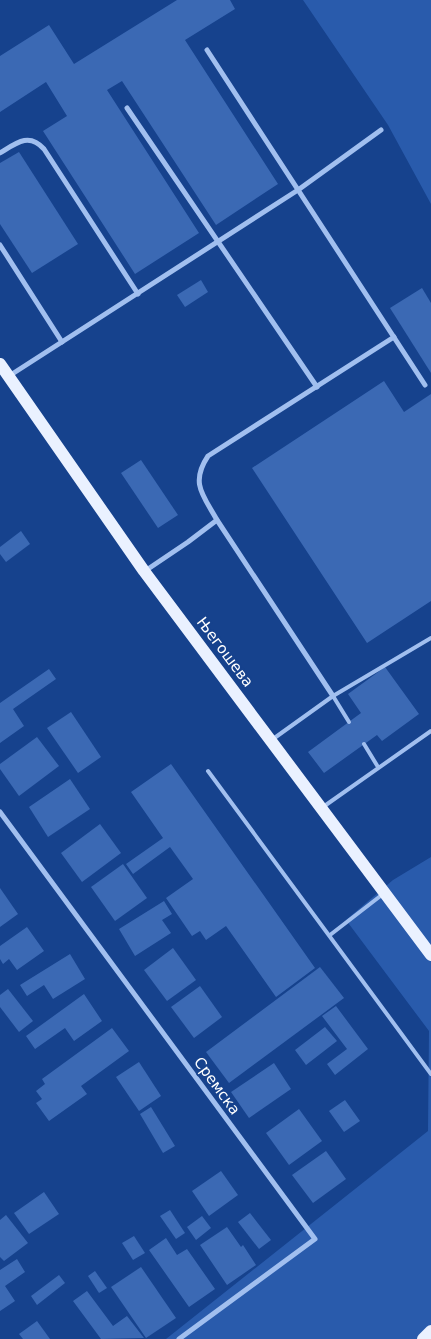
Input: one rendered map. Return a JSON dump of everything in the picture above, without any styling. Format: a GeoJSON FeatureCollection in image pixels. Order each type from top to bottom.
{"type":"FeatureCollection","features":[{"type":"Feature","properties":{"kind":"main road","name":"Његошева"},"geometry":{"type":"LineString","coordinates":[[0,364],[144,571],[431,955]]}},
{"type":"Feature","properties":{"kind":"main road"},"geometry":{"type":"LineString","coordinates":[[423,1339],[431,1331]]}},
{"type":"Feature","properties":{"kind":"street"},"geometry":{"type":"LineString","coordinates":[[207,50],[425,385]]}},
{"type":"Feature","properties":{"kind":"street"},"geometry":{"type":"LineString","coordinates":[[127,108],[317,387]]}},
{"type":"Feature","properties":{"kind":"street"},"geometry":{"type":"LineString","coordinates":[[8,376],[298,190],[382,130]]}},
{"type":"Feature","properties":{"kind":"street"},"geometry":{"type":"LineString","coordinates":[[0,153],[18,141],[29,140],[38,142],[50,157],[138,294]]}},
{"type":"Feature","properties":{"kind":"street"},"geometry":{"type":"LineString","coordinates":[[0,245],[62,342]]}},
{"type":"Feature","properties":{"kind":"street"},"geometry":{"type":"LineString","coordinates":[[333,696],[217,520],[200,490],[201,466],[208,456],[394,337]]}},
{"type":"Feature","properties":{"kind":"street"},"geometry":{"type":"LineString","coordinates":[[144,571],[217,520]]}},
{"type":"Feature","properties":{"kind":"street","name":"Сремска"},"geometry":{"type":"LineString","coordinates":[[0,812],[315,1239],[179,1339]]}},
{"type":"Feature","properties":{"kind":"lane"},"geometry":{"type":"LineString","coordinates":[[271,741],[333,696],[431,638]]}},
{"type":"Feature","properties":{"kind":"lane"},"geometry":{"type":"LineString","coordinates":[[333,696],[349,722]]}},
{"type":"Feature","properties":{"kind":"lane"},"geometry":{"type":"LineString","coordinates":[[321,808],[431,731]]}},
{"type":"Feature","properties":{"kind":"lane"},"geometry":{"type":"LineString","coordinates":[[364,744],[378,767]]}},
{"type":"Feature","properties":{"kind":"lane"},"geometry":{"type":"LineString","coordinates":[[208,771],[431,1074]]}},
{"type":"Feature","properties":{"kind":"lane"},"geometry":{"type":"LineString","coordinates":[[330,935],[384,892]]}},
{"type":"Feature","properties":{"kind":"shaded area"},"geometry":{"type":"Polygon","coordinates":[[[303,0],[431,0],[431,204],[388,125],[303,0]]]}},
{"type":"Feature","properties":{"kind":"shaded area"},"geometry":{"type":"Polygon","coordinates":[[[431,857],[431,1339],[166,1339],[428,1131],[429,1031],[346,920],[393,880],[431,857]]]}},
{"type":"Feature","properties":{"kind":"building"},"geometry":{"type":"Polygon","coordinates":[[[177,0],[230,0],[235,9],[185,40],[278,184],[216,225],[122,81],[107,90],[199,233],[135,274],[43,131],[67,116],[46,82],[0,112],[0,56],[49,25],[74,64],[177,0]]]}},
{"type":"Feature","properties":{"kind":"building"},"geometry":{"type":"Polygon","coordinates":[[[19,152],[78,244],[32,273],[0,224],[0,163],[19,152]]]}},
{"type":"Feature","properties":{"kind":"building"},"geometry":{"type":"Polygon","coordinates":[[[201,280],[208,292],[185,307],[177,295],[201,280]]]}},
{"type":"Feature","properties":{"kind":"building"},"geometry":{"type":"Polygon","coordinates":[[[422,288],[431,303],[431,373],[390,308],[422,288]]]}},
{"type":"Feature","properties":{"kind":"building"},"geometry":{"type":"Polygon","coordinates":[[[384,381],[404,412],[431,394],[431,601],[367,643],[252,468],[384,381]]]}},
{"type":"Feature","properties":{"kind":"building"},"geometry":{"type":"Polygon","coordinates":[[[141,460],[178,515],[158,528],[121,473],[141,460]]]}},
{"type":"Feature","properties":{"kind":"building"},"geometry":{"type":"Polygon","coordinates":[[[21,531],[30,544],[6,562],[0,554],[0,547],[21,531]]]}},
{"type":"Feature","properties":{"kind":"building"},"geometry":{"type":"Polygon","coordinates":[[[385,667],[419,714],[382,741],[377,735],[324,773],[308,752],[361,713],[348,694],[385,667]]]}},
{"type":"Feature","properties":{"kind":"building"},"geometry":{"type":"Polygon","coordinates":[[[49,669],[56,679],[13,709],[24,726],[0,743],[0,703],[49,669]]]}},
{"type":"Feature","properties":{"kind":"building"},"geometry":{"type":"Polygon","coordinates":[[[71,712],[101,757],[78,773],[47,728],[71,712]]]}},
{"type":"Feature","properties":{"kind":"building"},"geometry":{"type":"Polygon","coordinates":[[[37,737],[59,766],[19,796],[0,769],[0,764],[37,737]]]}},
{"type":"Feature","properties":{"kind":"building"},"geometry":{"type":"Polygon","coordinates":[[[171,764],[315,968],[276,997],[226,926],[206,940],[200,931],[192,936],[166,898],[193,879],[170,847],[133,874],[126,864],[163,838],[131,792],[171,764]]]}},
{"type":"Feature","properties":{"kind":"building"},"geometry":{"type":"Polygon","coordinates":[[[70,779],[90,809],[48,837],[29,807],[70,779]]]}},
{"type":"Feature","properties":{"kind":"building"},"geometry":{"type":"Polygon","coordinates":[[[100,824],[121,853],[82,882],[61,853],[100,824]]]}},
{"type":"Feature","properties":{"kind":"building"},"geometry":{"type":"Polygon","coordinates":[[[123,864],[147,898],[115,921],[91,887],[123,864]]]}},
{"type":"Feature","properties":{"kind":"building"},"geometry":{"type":"Polygon","coordinates":[[[0,888],[18,914],[0,927],[0,888]]]}},
{"type":"Feature","properties":{"kind":"building"},"geometry":{"type":"Polygon","coordinates":[[[164,901],[172,914],[162,920],[171,933],[135,956],[119,929],[164,901]]]}},
{"type":"Feature","properties":{"kind":"building"},"geometry":{"type":"Polygon","coordinates":[[[27,927],[44,951],[17,970],[9,959],[3,964],[0,959],[0,946],[27,927]]]}},
{"type":"Feature","properties":{"kind":"building"},"geometry":{"type":"Polygon","coordinates":[[[173,948],[196,980],[167,1001],[144,970],[173,948]]]}},
{"type":"Feature","properties":{"kind":"building"},"geometry":{"type":"Polygon","coordinates":[[[70,954],[85,979],[53,999],[44,985],[27,996],[20,985],[70,954]]]}},
{"type":"Feature","properties":{"kind":"building"},"geometry":{"type":"Polygon","coordinates":[[[320,967],[344,998],[229,1083],[206,1052],[320,967]]]}},
{"type":"Feature","properties":{"kind":"building"},"geometry":{"type":"Polygon","coordinates":[[[200,986],[222,1017],[194,1038],[171,1007],[200,986]]]}},
{"type":"Feature","properties":{"kind":"building"},"geometry":{"type":"Polygon","coordinates":[[[8,989],[33,1021],[19,1032],[0,1007],[0,995],[8,989]]]}},
{"type":"Feature","properties":{"kind":"building"},"geometry":{"type":"Polygon","coordinates":[[[84,994],[102,1021],[74,1041],[65,1028],[35,1049],[26,1036],[84,994]]]}},
{"type":"Feature","properties":{"kind":"building"},"geometry":{"type":"Polygon","coordinates":[[[336,1006],[368,1049],[335,1075],[327,1064],[347,1049],[322,1016],[336,1006]]]}},
{"type":"Feature","properties":{"kind":"building"},"geometry":{"type":"Polygon","coordinates":[[[325,1027],[337,1041],[306,1065],[295,1050],[325,1027]]]}},
{"type":"Feature","properties":{"kind":"building"},"geometry":{"type":"Polygon","coordinates":[[[112,1028],[129,1051],[81,1086],[87,1094],[49,1121],[36,1103],[42,1099],[36,1091],[45,1084],[42,1079],[112,1028]]]}},
{"type":"Feature","properties":{"kind":"building"},"geometry":{"type":"Polygon","coordinates":[[[139,1062],[161,1096],[139,1111],[116,1077],[139,1062]]]}},
{"type":"Feature","properties":{"kind":"building"},"geometry":{"type":"Polygon","coordinates":[[[274,1063],[291,1089],[249,1118],[231,1092],[274,1063]]]}},
{"type":"Feature","properties":{"kind":"building"},"geometry":{"type":"Polygon","coordinates":[[[345,1100],[360,1121],[344,1132],[329,1111],[345,1100]]]}},
{"type":"Feature","properties":{"kind":"building"},"geometry":{"type":"Polygon","coordinates":[[[151,1107],[175,1146],[163,1153],[140,1114],[151,1107]]]}},
{"type":"Feature","properties":{"kind":"building"},"geometry":{"type":"Polygon","coordinates":[[[299,1109],[322,1141],[289,1165],[266,1133],[299,1109]]]}},
{"type":"Feature","properties":{"kind":"building"},"geometry":{"type":"Polygon","coordinates":[[[326,1151],[346,1179],[313,1203],[292,1175],[326,1151]]]}},
{"type":"Feature","properties":{"kind":"building"},"geometry":{"type":"Polygon","coordinates":[[[221,1171],[238,1195],[209,1216],[192,1191],[221,1171]]]}},
{"type":"Feature","properties":{"kind":"building"},"geometry":{"type":"Polygon","coordinates":[[[44,1192],[59,1214],[29,1234],[14,1213],[44,1192]]]}},
{"type":"Feature","properties":{"kind":"building"},"geometry":{"type":"Polygon","coordinates":[[[170,1210],[185,1233],[176,1239],[160,1216],[170,1210]]]}},
{"type":"Feature","properties":{"kind":"building"},"geometry":{"type":"Polygon","coordinates":[[[250,1213],[271,1240],[259,1249],[238,1222],[250,1213]]]}},
{"type":"Feature","properties":{"kind":"building"},"geometry":{"type":"Polygon","coordinates":[[[6,1215],[28,1243],[4,1261],[0,1257],[0,1220],[6,1215]]]}},
{"type":"Feature","properties":{"kind":"building"},"geometry":{"type":"Polygon","coordinates":[[[202,1216],[211,1228],[196,1240],[187,1227],[202,1216]]]}},
{"type":"Feature","properties":{"kind":"building"},"geometry":{"type":"Polygon","coordinates":[[[227,1227],[241,1247],[243,1245],[256,1265],[227,1285],[200,1245],[227,1227]]]}},
{"type":"Feature","properties":{"kind":"building"},"geometry":{"type":"Polygon","coordinates":[[[134,1236],[145,1253],[133,1260],[122,1243],[134,1236]]]}},
{"type":"Feature","properties":{"kind":"building"},"geometry":{"type":"Polygon","coordinates":[[[166,1238],[177,1255],[187,1249],[215,1289],[189,1307],[149,1250],[166,1238]]]}},
{"type":"Feature","properties":{"kind":"building"},"geometry":{"type":"Polygon","coordinates":[[[17,1259],[25,1272],[5,1286],[15,1301],[0,1311],[0,1270],[17,1259]]]}},
{"type":"Feature","properties":{"kind":"building"},"geometry":{"type":"Polygon","coordinates":[[[141,1267],[176,1318],[146,1338],[111,1287],[141,1267]]]}},
{"type":"Feature","properties":{"kind":"building"},"geometry":{"type":"Polygon","coordinates":[[[95,1271],[107,1288],[99,1293],[88,1276],[95,1271]]]}},
{"type":"Feature","properties":{"kind":"building"},"geometry":{"type":"Polygon","coordinates":[[[59,1275],[65,1283],[37,1305],[31,1296],[59,1275]]]}},
{"type":"Feature","properties":{"kind":"building"},"geometry":{"type":"Polygon","coordinates":[[[87,1291],[113,1326],[127,1316],[144,1338],[101,1339],[73,1301],[87,1291]]]}},
{"type":"Feature","properties":{"kind":"building"},"geometry":{"type":"Polygon","coordinates":[[[37,1321],[50,1339],[23,1339],[19,1334],[37,1321]]]}}]}
